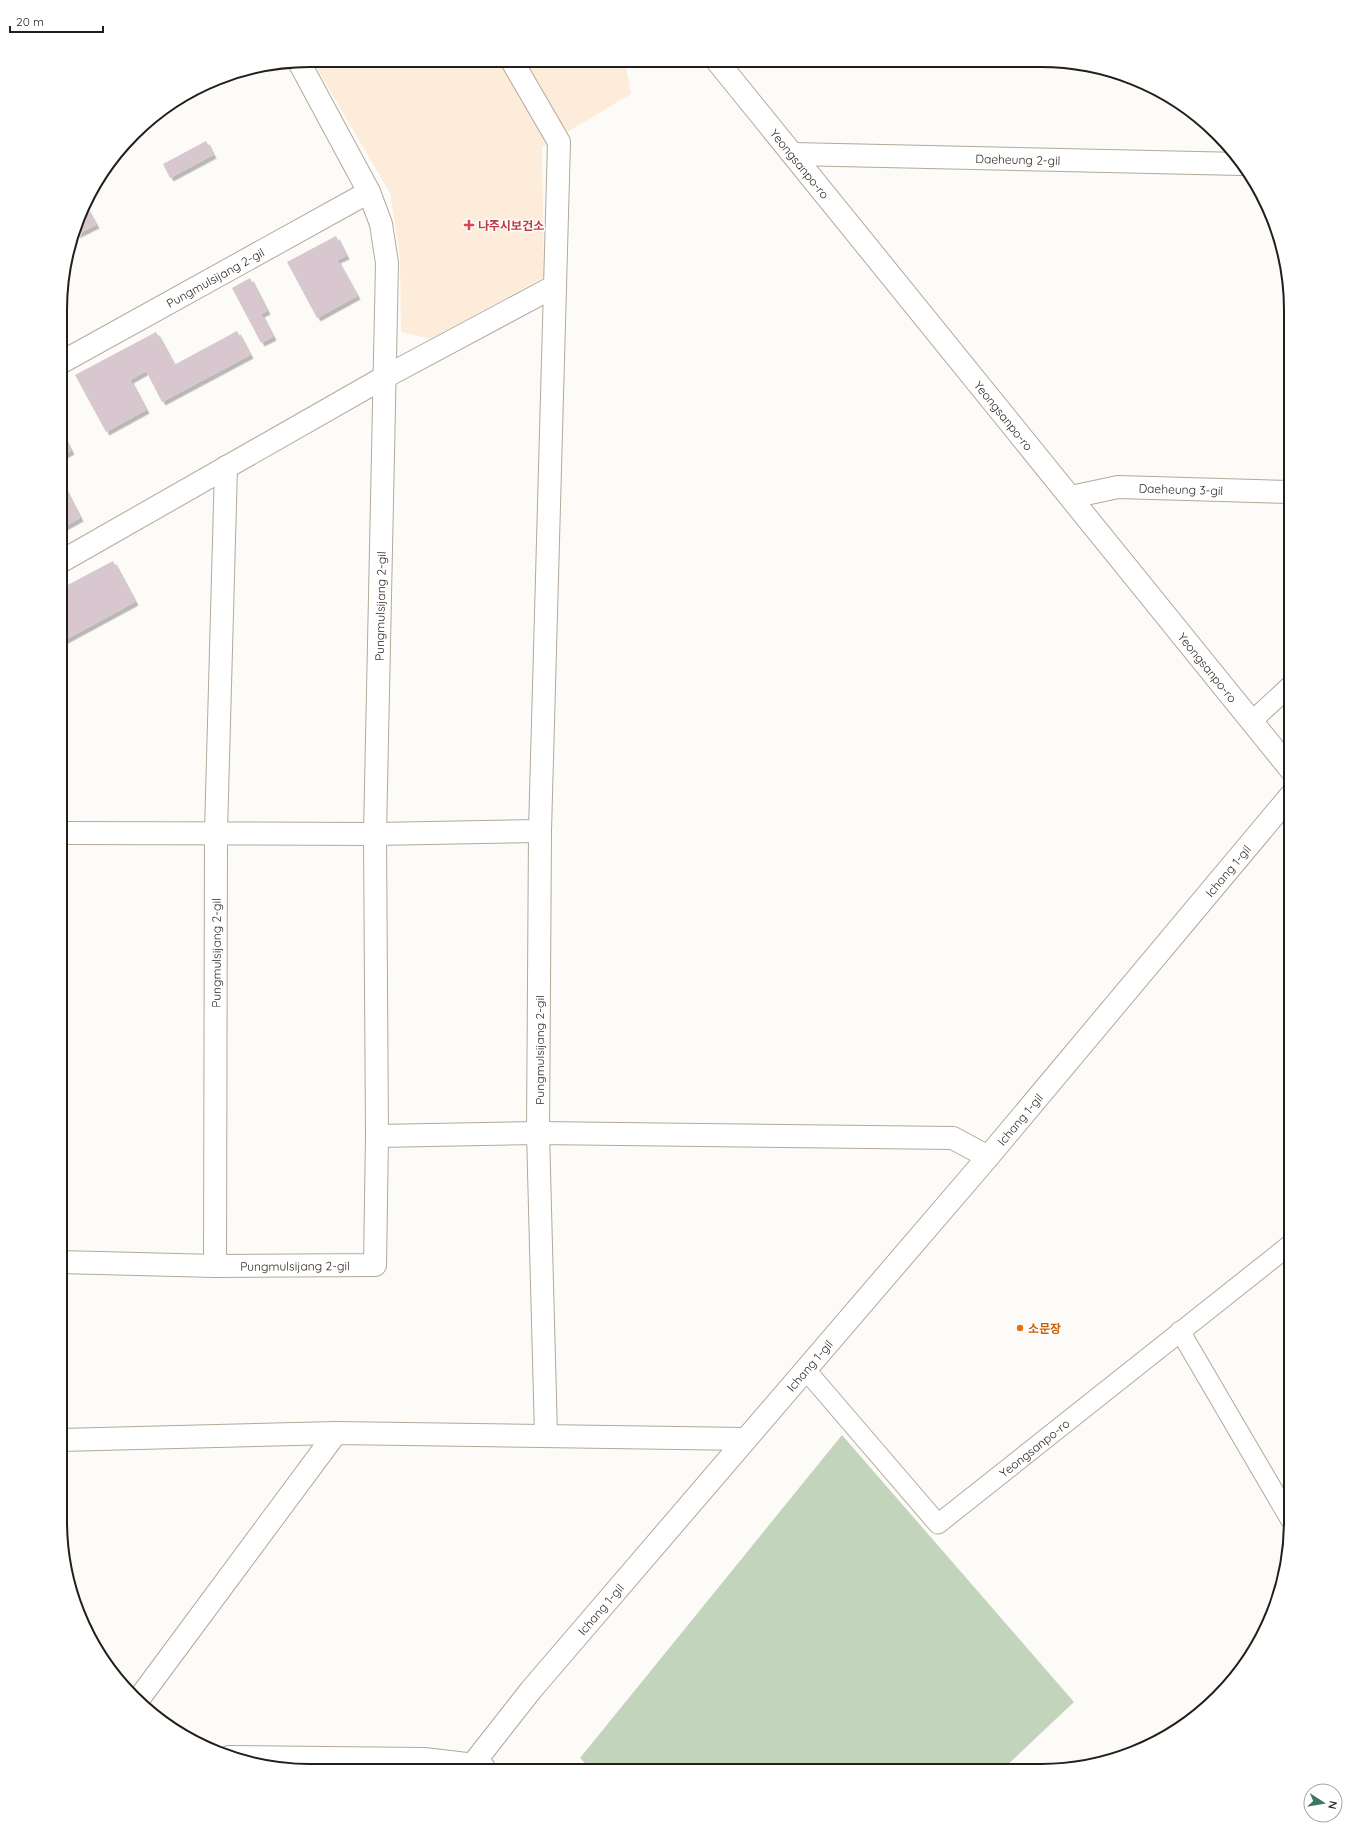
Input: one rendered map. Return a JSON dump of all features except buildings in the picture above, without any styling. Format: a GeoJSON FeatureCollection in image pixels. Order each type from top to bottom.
{"type":"FeatureCollection","features":[{"type":"Feature","properties":{"kind":"street","name":"Pungmulsijang 2-gil"},"geometry":{"type":"LineString","coordinates":[[516,67],[560,142],[540,831],[538,1133],[546,1435]]}},
{"type":"Feature","properties":{"kind":"street","name":"Yeongsanpo-ro"},"geometry":{"type":"LineString","coordinates":[[722,67],[1284,761]]}},
{"type":"Feature","properties":{"kind":"street","name":"Pungmulsijang 2-gil"},"geometry":{"type":"LineString","coordinates":[[67,1262],[215,1266],[375,1265],[377,1136],[375,834],[383,378],[387,263],[381,224],[369,192],[302,68]]}},
{"type":"Feature","properties":{"kind":"street","name":"Daeheung 2-gil"},"geometry":{"type":"LineString","coordinates":[[793,154],[1235,164]]}},
{"type":"Feature","properties":{"kind":"street","name":"Pungmulsijang 2-gil"},"geometry":{"type":"LineString","coordinates":[[67,359],[369,192]]}},
{"type":"Feature","properties":{"kind":"street"},"geometry":{"type":"LineString","coordinates":[[67,558],[383,378],[555,286]]}},
{"type":"Feature","properties":{"kind":"street","name":"Pungmulsijang 2-gil"},"geometry":{"type":"LineString","coordinates":[[215,1266],[216,832],[226,467]]}},
{"type":"Feature","properties":{"kind":"street","name":"Daeheung 3-gil"},"geometry":{"type":"LineString","coordinates":[[1071,497],[1118,487],[1284,492]]}},
{"type":"Feature","properties":{"kind":"street","name":"Ichang 1-gil"},"geometry":{"type":"LineString","coordinates":[[480,1764],[530,1690],[988,1157],[1284,803]]}},
{"type":"Feature","properties":{"kind":"street"},"geometry":{"type":"LineString","coordinates":[[67,833],[216,832],[375,834],[540,831]]}},
{"type":"Feature","properties":{"kind":"street"},"geometry":{"type":"LineString","coordinates":[[377,1136],[538,1133],[953,1138],[988,1157]]}},
{"type":"Feature","properties":{"kind":"street"},"geometry":{"type":"LineString","coordinates":[[141,1696],[336,1433]]}},
{"type":"Feature","properties":{"kind":"street"},"geometry":{"type":"LineString","coordinates":[[67,1440],[336,1433],[745,1439]]}},
{"type":"Feature","properties":{"kind":"street","name":"Ichang 1-gil"},"geometry":{"type":"LineString","coordinates":[[254,1757],[424,1759],[453,1764]]}},
{"type":"Feature","properties":{"kind":"lane"},"geometry":{"type":"LineString","coordinates":[[1252,721],[1284,691]]}},
{"type":"Feature","properties":{"kind":"lane","name":"Yeongsanpo-ro"},"geometry":{"type":"LineString","coordinates":[[805,1369],[938,1524],[1284,1249]]}},
{"type":"Feature","properties":{"kind":"lane"},"geometry":{"type":"LineString","coordinates":[[1180,1331],[1284,1509]]}},
{"type":"Feature","properties":{"kind":"shaded area","name":"나주시보건소"},"geometry":{"type":"Polygon","coordinates":[[[316,67],[626,67],[631,94],[542,147],[544,277],[430,339],[401,332],[400,257],[390,193],[316,67]]]}},
{"type":"Feature","properties":{"kind":"green space"},"geometry":{"type":"Polygon","coordinates":[[[842,1435],[1074,1702],[1008,1764],[586,1764],[580,1758],[842,1435]]]}},
{"type":"Feature","properties":{"kind":"place","name":"나주시보건소"},"geometry":{"type":"Point","coordinates":[469,225]}},
{"type":"Feature","properties":{"kind":"place","name":"소문장"},"geometry":{"type":"Point","coordinates":[1020,1328]}}]}
